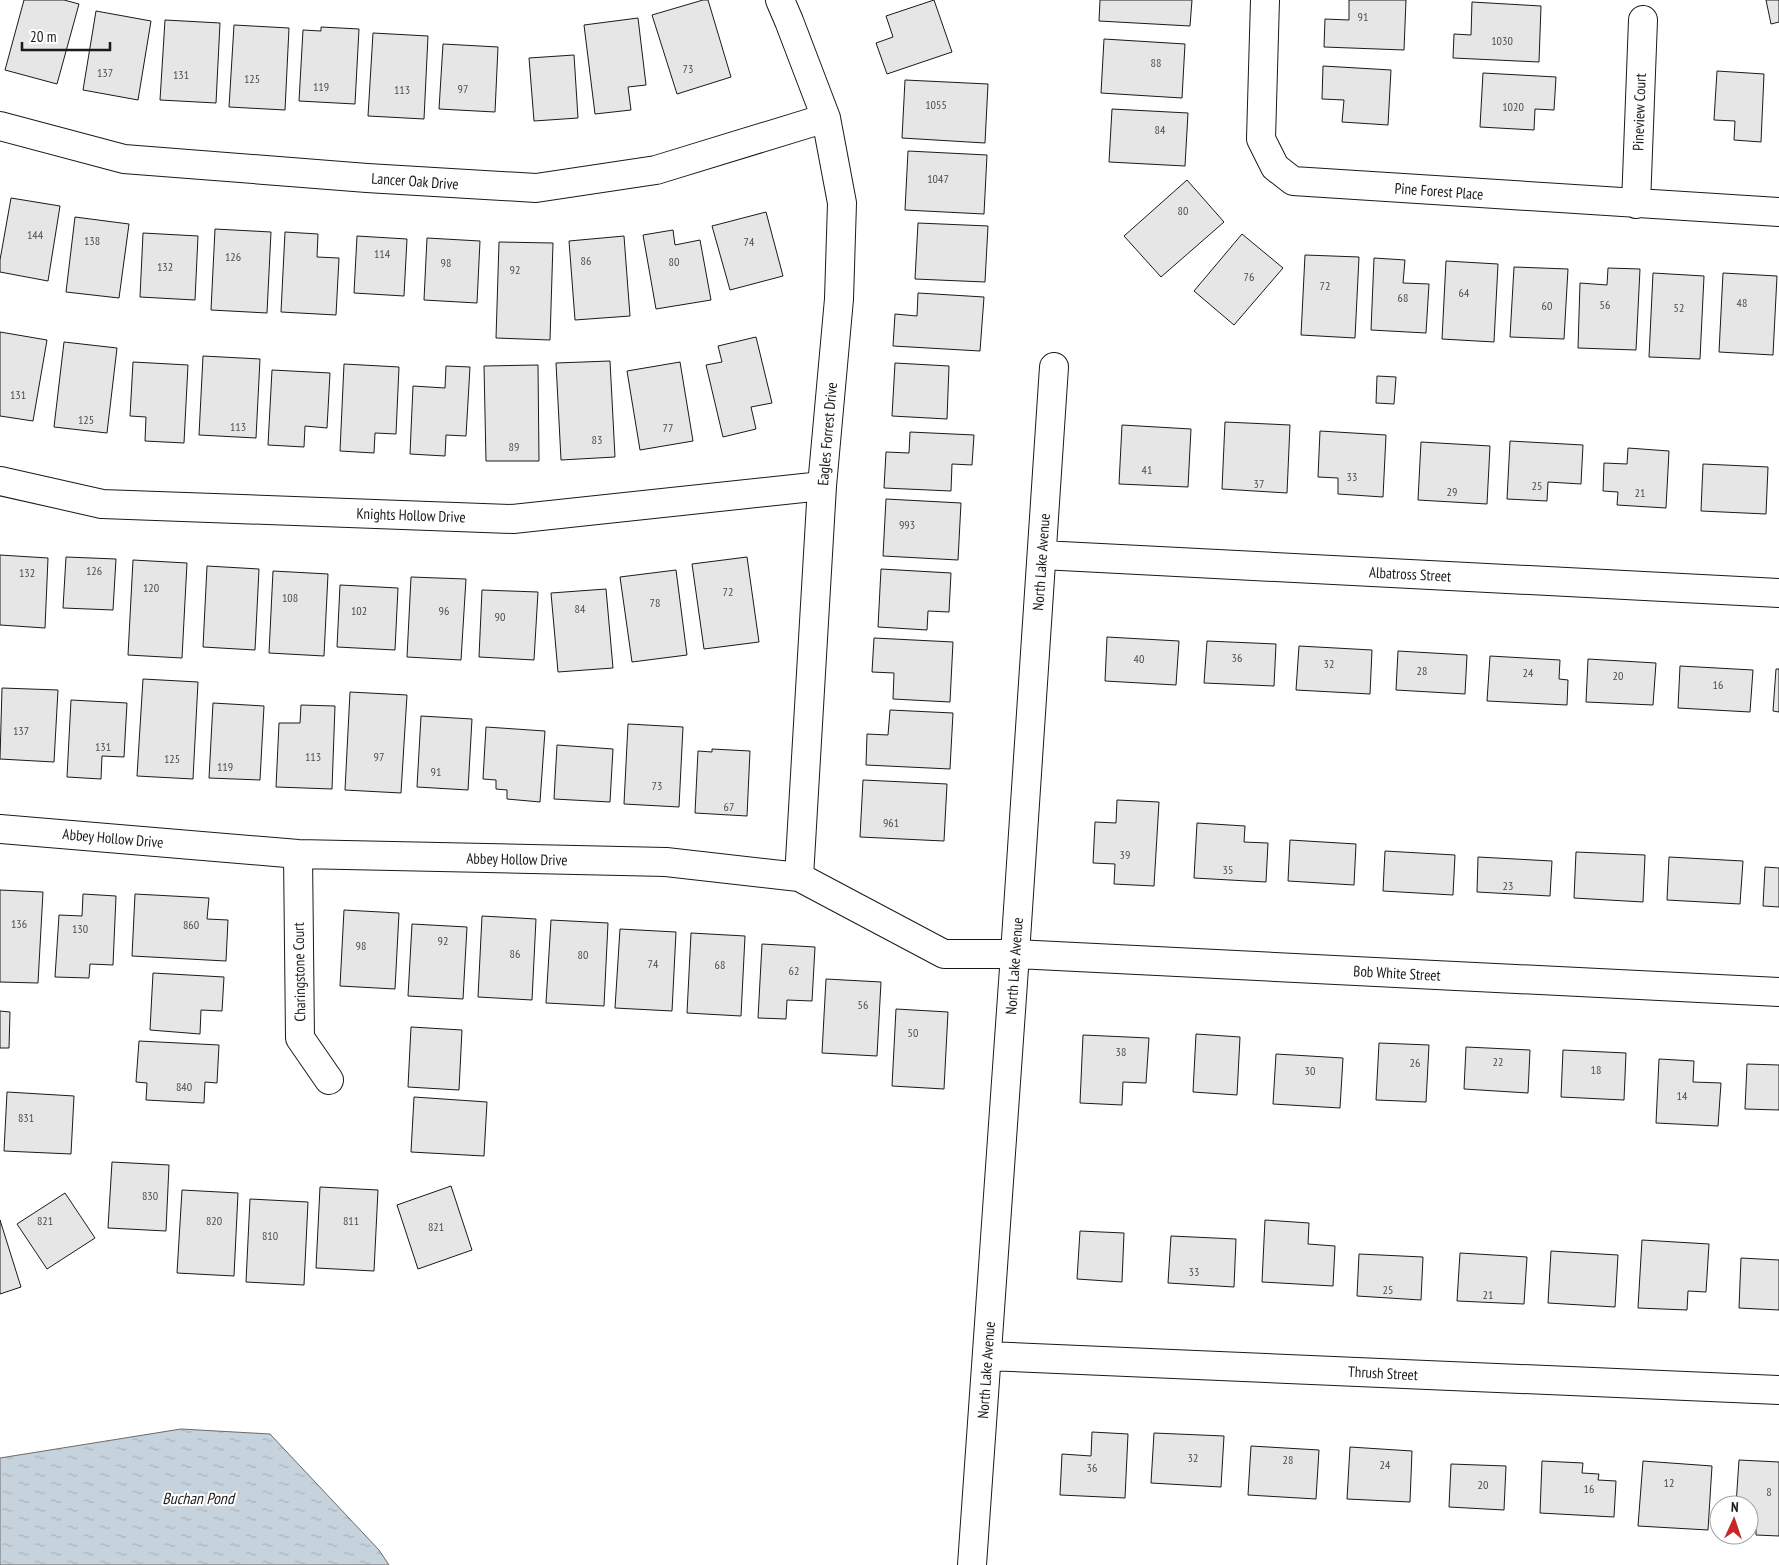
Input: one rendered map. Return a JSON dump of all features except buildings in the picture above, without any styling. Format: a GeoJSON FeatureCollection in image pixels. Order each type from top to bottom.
{"type":"FeatureCollection","features":[{"type":"Feature","properties":{"kind":"street","name":"Eagles Forrest Drive"},"geometry":{"type":"LineString","coordinates":[[780,0],[790,21],[826,118],[842,203],[839,299],[822,486],[799,877]]}},
{"type":"Feature","properties":{"kind":"street","name":"Pine Forest Place"},"geometry":{"type":"LineString","coordinates":[[1265,0],[1261,139],[1275,167],[1293,181],[1779,212]]}},
{"type":"Feature","properties":{"kind":"street","name":"Pineview Court"},"geometry":{"type":"LineString","coordinates":[[1636,204],[1643,20]]}},
{"type":"Feature","properties":{"kind":"street","name":"Lancer Oak Drive"},"geometry":{"type":"LineString","coordinates":[[0,126],[124,160],[536,188],[656,170],[826,118]]}},
{"type":"Feature","properties":{"kind":"street","name":"North Lake Avenue"},"geometry":{"type":"LineString","coordinates":[[972,1565],[1054,368]]}},
{"type":"Feature","properties":{"kind":"street","name":"Knights Hollow Drive"},"geometry":{"type":"LineString","coordinates":[[0,481],[102,504],[513,519],[822,486]]}},
{"type":"Feature","properties":{"kind":"street","name":"Albatross Street"},"geometry":{"type":"LineString","coordinates":[[1042,555],[1779,593]]}},
{"type":"Feature","properties":{"kind":"street","name":"Abbey Hollow Drive"},"geometry":{"type":"LineString","coordinates":[[0,828],[298,854],[666,862],[799,877],[944,954],[1015,954]]}},
{"type":"Feature","properties":{"kind":"street","name":"Charingstone Court"},"geometry":{"type":"LineString","coordinates":[[298,854],[300,1038],[329,1080]]}},
{"type":"Feature","properties":{"kind":"street","name":"Bob White Street"},"geometry":{"type":"LineString","coordinates":[[1015,954],[1779,992]]}},
{"type":"Feature","properties":{"kind":"street","name":"Thrush Street"},"geometry":{"type":"LineString","coordinates":[[987,1356],[1779,1390]]}},
{"type":"Feature","properties":{"kind":"water","name":"Buchan Pond"},"geometry":{"type":"Polygon","coordinates":[[[181,1429],[270,1434],[379,1550],[389,1565],[0,1565],[0,1458],[181,1429]]]}}]}
